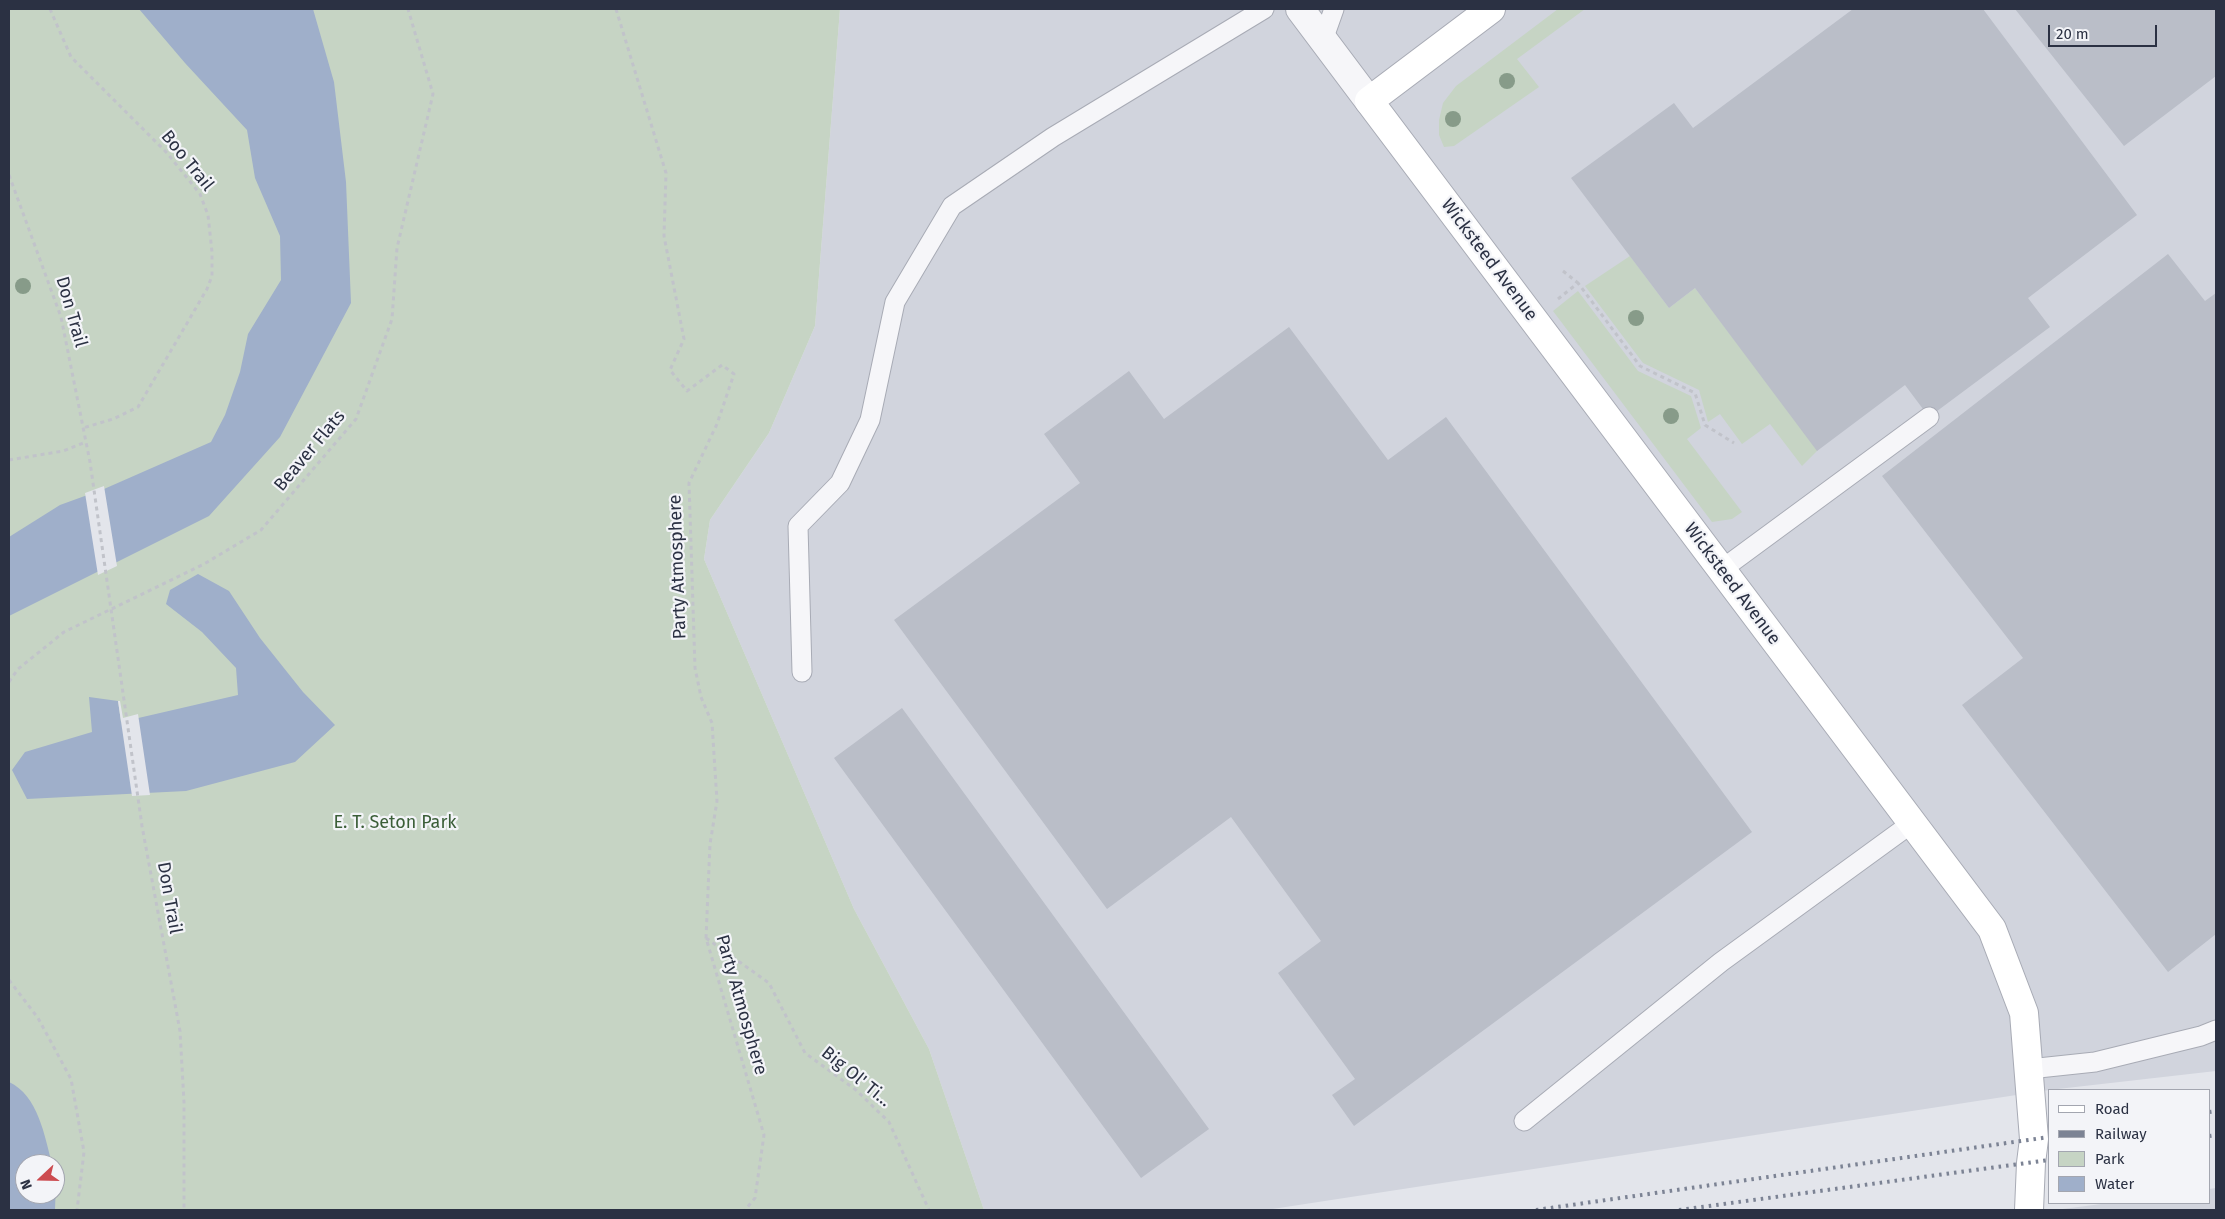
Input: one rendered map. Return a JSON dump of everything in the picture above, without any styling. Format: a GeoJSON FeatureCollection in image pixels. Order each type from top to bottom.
{"type":"FeatureCollection","features":[{"type":"Feature","properties":{"kind":"street","name":"Wicksteed Avenue"},"geometry":{"type":"LineString","coordinates":[[1300,9],[1992,929],[2024,1013],[2034,1139],[2030,1163],[2029,1210]]}},
{"type":"Feature","properties":{"kind":"street"},"geometry":{"type":"LineString","coordinates":[[1369,101],[1491,9]]}},
{"type":"Feature","properties":{"kind":"lane"},"geometry":{"type":"LineString","coordinates":[[802,672],[798,526],[840,484],[870,420],[895,302],[952,206],[1053,137],[1264,9]]}},
{"type":"Feature","properties":{"kind":"lane"},"geometry":{"type":"LineString","coordinates":[[1323,40],[1334,9]]}},
{"type":"Feature","properties":{"kind":"lane"},"geometry":{"type":"LineString","coordinates":[[1721,570],[1929,417]]}},
{"type":"Feature","properties":{"kind":"lane"},"geometry":{"type":"LineString","coordinates":[[1524,1120],[1721,962],[1912,823]]}},
{"type":"Feature","properties":{"kind":"lane"},"geometry":{"type":"LineString","coordinates":[[2029,1069],[2095,1062],[2201,1036],[2216,1030]]}},
{"type":"Feature","properties":{"kind":"path","name":"Boo Trail"},"geometry":{"type":"LineString","coordinates":[[50,9],[71,56],[167,152],[198,192],[208,215],[212,252],[212,276],[208,289],[155,375],[142,403],[125,414],[83,428]]}},
{"type":"Feature","properties":{"kind":"path","name":"Beaver Flats"},"geometry":{"type":"LineString","coordinates":[[9,682],[18,669],[64,632],[204,564],[261,530],[356,419],[392,319],[397,248],[433,94],[408,9]]}},
{"type":"Feature","properties":{"kind":"path","name":"Party Atmosphere"},"geometry":{"type":"LineString","coordinates":[[616,9],[666,174],[664,236],[684,339],[670,370],[687,391],[722,365],[734,374],[717,424],[688,483],[695,668],[702,697],[712,723],[718,801],[710,844],[706,938],[764,1135],[755,1198],[745,1210]]}},
{"type":"Feature","properties":{"kind":"path","name":"Don Trail"},"geometry":{"type":"LineString","coordinates":[[9,175],[61,317],[90,462],[142,826],[180,1032],[184,1102],[184,1210]]}},
{"type":"Feature","properties":{"kind":"path"},"geometry":{"type":"LineString","coordinates":[[1564,271],[1578,283],[1640,366],[1695,393],[1705,425],[1734,443]]}},
{"type":"Feature","properties":{"kind":"path"},"geometry":{"type":"LineString","coordinates":[[1533,319],[1578,283]]}},
{"type":"Feature","properties":{"kind":"path"},"geometry":{"type":"LineString","coordinates":[[9,460],[63,451],[86,442]]}},
{"type":"Feature","properties":{"kind":"path","name":"Big Ol' Ti..."},"geometry":{"type":"LineString","coordinates":[[706,938],[769,983],[805,1053],[856,1090],[889,1122],[928,1210]]}},
{"type":"Feature","properties":{"kind":"path"},"geometry":{"type":"LineString","coordinates":[[9,980],[38,1018],[71,1079],[84,1152],[77,1210]]}},
{"type":"Feature","properties":{"kind":"shaded area"},"geometry":{"type":"Polygon","coordinates":[[[840,9],[2216,9],[2216,1071],[2048,1089],[1266,1210],[984,1210],[929,1049],[854,909],[704,559],[710,520],[769,433],[815,326],[840,9]]]}},
{"type":"Feature","properties":{"kind":"shaded area"},"geometry":{"type":"Polygon","coordinates":[[[2216,1188],[2216,1210],[2055,1210],[2101,1204],[2210,1204],[2210,1189],[2216,1188]]]}},
{"type":"Feature","properties":{"kind":"green space","name":"E. T. Seton Park"},"geometry":{"type":"Polygon","coordinates":[[[9,9],[840,9],[815,326],[769,433],[710,520],[704,559],[854,909],[929,1049],[984,1210],[9,1210],[9,9]]]}},
{"type":"Feature","properties":{"kind":"green space"},"geometry":{"type":"Polygon","coordinates":[[[1558,9],[1585,9],[1517,59],[1539,87],[1454,146],[1444,147],[1439,135],[1439,120],[1443,103],[1456,86],[1558,9]]]}},
{"type":"Feature","properties":{"kind":"green space"},"geometry":{"type":"Polygon","coordinates":[[[1630,256],[1669,308],[1695,288],[1818,450],[1802,466],[1770,424],[1742,444],[1720,414],[1708,422],[1699,390],[1643,363],[1585,286],[1630,256]]]}},
{"type":"Feature","properties":{"kind":"green space"},"geometry":{"type":"Polygon","coordinates":[[[1578,291],[1638,371],[1691,396],[1701,428],[1687,439],[1742,512],[1732,519],[1712,522],[1553,311],[1578,291]]]}},
{"type":"Feature","properties":{"kind":"water"},"geometry":{"type":"Polygon","coordinates":[[[139,9],[313,9],[334,82],[346,182],[351,303],[280,437],[209,516],[9,616],[9,537],[60,505],[104,489],[211,442],[225,415],[240,372],[248,334],[281,280],[280,236],[255,178],[247,130],[185,63],[139,9]]]}},
{"type":"Feature","properties":{"kind":"water"},"geometry":{"type":"Polygon","coordinates":[[[198,574],[229,591],[260,638],[303,692],[335,725],[295,762],[186,791],[27,799],[12,770],[25,752],[92,732],[89,697],[118,701],[121,722],[238,695],[236,668],[202,632],[166,604],[170,590],[198,574]]]}},
{"type":"Feature","properties":{"kind":"water"},"geometry":{"type":"Polygon","coordinates":[[[9,1082],[27,1096],[34,1107],[49,1154],[15,1154],[15,1204],[55,1204],[55,1210],[9,1210],[9,1082]]]}},
{"type":"Feature","properties":{"kind":"pier"},"geometry":{"type":"Polygon","coordinates":[[[104,486],[117,566],[98,575],[85,493],[104,486]]]}},
{"type":"Feature","properties":{"kind":"pier"},"geometry":{"type":"Polygon","coordinates":[[[118,701],[120,701],[123,718],[138,714],[150,795],[132,796],[118,701]]]}},
{"type":"Feature","properties":{"kind":"building"},"geometry":{"type":"Polygon","coordinates":[[[1853,9],[1983,9],[2137,215],[2028,298],[2050,327],[1929,417],[1905,385],[1817,451],[1695,288],[1669,308],[1571,178],[1674,103],[1693,128],[1853,9]]]}},
{"type":"Feature","properties":{"kind":"building"},"geometry":{"type":"Polygon","coordinates":[[[2015,9],[2216,9],[2216,76],[2124,146],[2015,9]]]}},
{"type":"Feature","properties":{"kind":"building"},"geometry":{"type":"Polygon","coordinates":[[[2168,254],[2205,301],[2216,293],[2216,934],[2168,972],[1962,705],[2023,658],[1882,476],[2168,254]]]}},
{"type":"Feature","properties":{"kind":"building"},"geometry":{"type":"Polygon","coordinates":[[[1289,327],[1388,460],[1446,417],[1752,832],[1354,1126],[1332,1095],[1355,1079],[1278,973],[1321,941],[1231,817],[1107,909],[894,620],[1080,483],[1044,434],[1129,371],[1164,419],[1289,327]]]}},
{"type":"Feature","properties":{"kind":"building"},"geometry":{"type":"Polygon","coordinates":[[[902,708],[1209,1129],[1141,1178],[834,758],[902,708]]]}},
{"type":"Feature","properties":{"kind":"railway"},"geometry":{"type":"LineString","coordinates":[[2210,1112],[2216,1111]]}},
{"type":"Feature","properties":{"kind":"railway"},"geometry":{"type":"LineString","coordinates":[[2210,1136],[2216,1135]]}},
{"type":"Feature","properties":{"kind":"railway"},"geometry":{"type":"LineString","coordinates":[[1536,1210],[2048,1137]]}},
{"type":"Feature","properties":{"kind":"railway"},"geometry":{"type":"LineString","coordinates":[[1679,1210],[2048,1160]]}}]}
